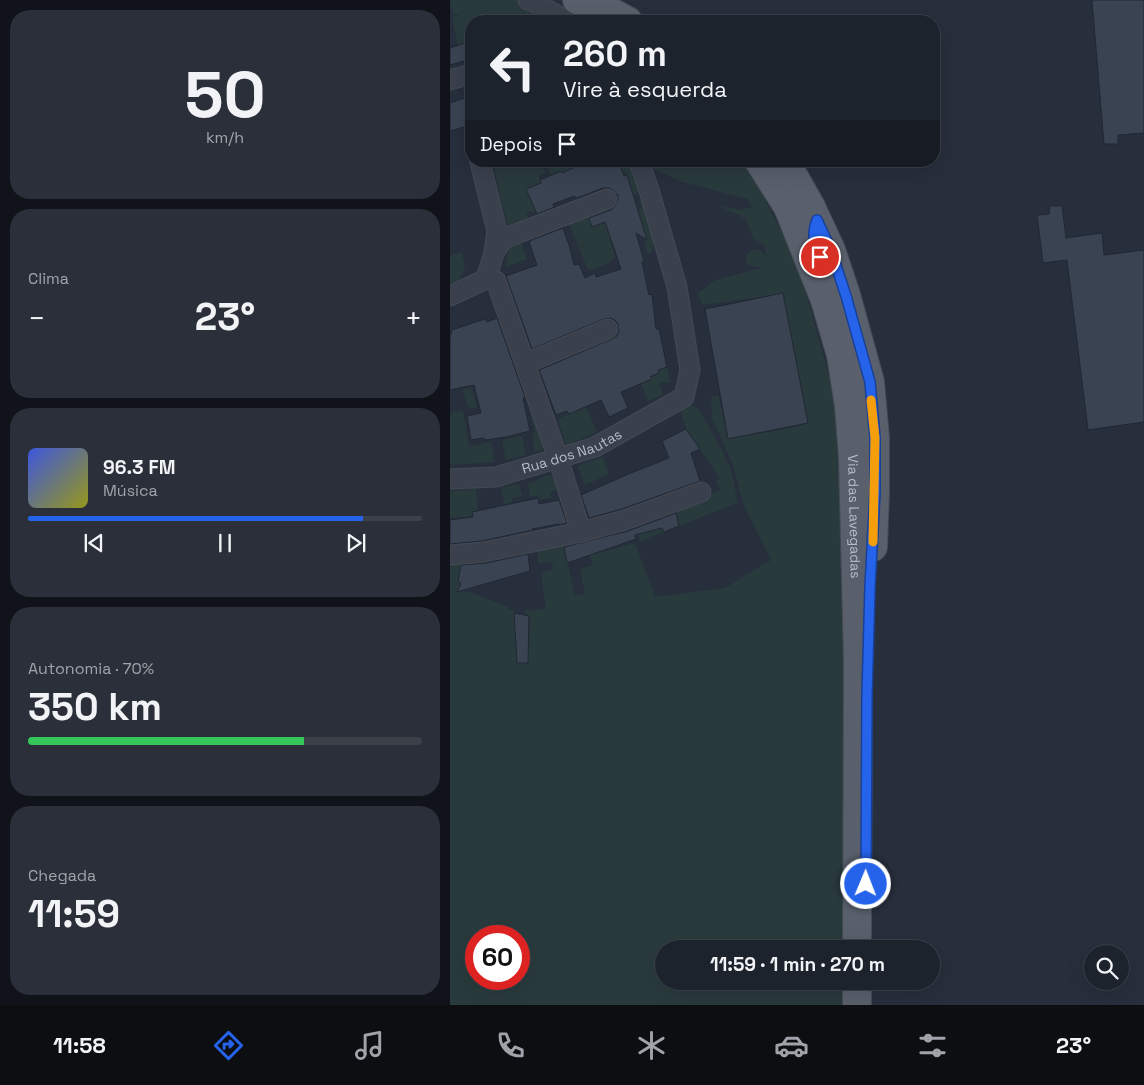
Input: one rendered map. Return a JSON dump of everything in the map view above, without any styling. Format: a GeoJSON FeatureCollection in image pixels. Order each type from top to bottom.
{"type":"FeatureCollection","features":[{"type":"Feature","properties":{"kind":"main road"},"geometry":{"type":"LineString","coordinates":[[575,0],[599,15]]}},
{"type":"Feature","properties":{"kind":"main road"},"geometry":{"type":"LineString","coordinates":[[575,0],[602,7],[617,15]]}},
{"type":"Feature","properties":{"kind":"main road"},"geometry":{"type":"LineString","coordinates":[[613,0],[638,15]]}},
{"type":"Feature","properties":{"kind":"main road","name":"Via das Lavegadas"},"geometry":{"type":"LineString","coordinates":[[763,167],[788,207],[825,300],[841,355],[849,406],[854,486],[858,662],[857,940]]}},
{"type":"Feature","properties":{"kind":"main road"},"geometry":{"type":"LineString","coordinates":[[774,167],[803,215],[809,219],[817,220],[813,230],[814,240],[842,316],[855,375],[851,429]]}},
{"type":"Feature","properties":{"kind":"main road","name":"Via das Lavegadas"},"geometry":{"type":"LineString","coordinates":[[788,167],[811,207],[831,250],[870,382],[875,438],[875,492],[867,695],[866,940]]}},
{"type":"Feature","properties":{"kind":"main road"},"geometry":{"type":"LineString","coordinates":[[857,990],[857,1005]]}},
{"type":"Feature","properties":{"kind":"main road"},"geometry":{"type":"LineString","coordinates":[[866,990],[866,1005]]}},
{"type":"Feature","properties":{"kind":"street"},"geometry":{"type":"LineString","coordinates":[[528,0],[556,15]]}},
{"type":"Feature","properties":{"kind":"street"},"geometry":{"type":"LineString","coordinates":[[450,80],[465,76]]}},
{"type":"Feature","properties":{"kind":"street"},"geometry":{"type":"LineString","coordinates":[[482,167],[497,231],[494,253],[486,280]]}},
{"type":"Feature","properties":{"kind":"street","name":"Rua dos Nautas"},"geometry":{"type":"LineString","coordinates":[[450,479],[496,477],[595,448],[684,397],[690,370],[676,287],[641,167]]}},
{"type":"Feature","properties":{"kind":"street"},"geometry":{"type":"LineString","coordinates":[[494,253],[502,239],[607,199]]}},
{"type":"Feature","properties":{"kind":"street"},"geometry":{"type":"LineString","coordinates":[[450,296],[486,280],[496,281],[558,458],[580,532]]}},
{"type":"Feature","properties":{"kind":"street"},"geometry":{"type":"LineString","coordinates":[[527,370],[531,361],[608,330]]}},
{"type":"Feature","properties":{"kind":"street"},"geometry":{"type":"LineString","coordinates":[[450,555],[484,552],[580,532],[625,520],[701,492]]}},
{"type":"Feature","properties":{"kind":"shaded area"},"geometry":{"type":"Polygon","coordinates":[[[450,0],[552,0],[578,15],[465,15],[465,43],[458,46],[452,18],[461,14],[453,15],[450,0]]]}},
{"type":"Feature","properties":{"kind":"shaded area"},"geometry":{"type":"Polygon","coordinates":[[[498,167],[544,167],[545,173],[539,176],[541,183],[527,189],[537,213],[526,211],[530,224],[509,232],[494,169],[498,167]]]}},
{"type":"Feature","properties":{"kind":"shaded area"},"geometry":{"type":"Polygon","coordinates":[[[548,167],[582,167],[563,174],[561,171],[550,174],[548,167]]]}},
{"type":"Feature","properties":{"kind":"shaded area"},"geometry":{"type":"Polygon","coordinates":[[[620,167],[635,167],[643,191],[633,194],[626,172],[622,172],[620,167]]]}},
{"type":"Feature","properties":{"kind":"shaded area"},"geometry":{"type":"Polygon","coordinates":[[[654,167],[747,167],[757,178],[770,211],[796,257],[835,398],[849,689],[849,940],[655,940],[655,990],[849,990],[849,1005],[450,1005],[450,560],[472,557],[472,567],[475,568],[479,586],[470,585],[460,572],[458,582],[461,582],[458,590],[469,592],[509,607],[508,609],[514,611],[517,651],[528,652],[530,616],[524,612],[525,610],[546,609],[541,573],[553,569],[552,562],[538,563],[537,547],[563,542],[575,595],[585,594],[580,569],[593,565],[590,555],[635,543],[655,597],[725,588],[771,560],[744,506],[733,465],[712,418],[711,397],[718,395],[728,439],[808,423],[783,294],[702,305],[698,293],[716,280],[765,267],[747,264],[745,258],[750,251],[758,249],[766,256],[764,245],[753,238],[746,219],[718,205],[740,210],[752,207],[748,199],[683,182],[655,170],[654,167]]]}},
{"type":"Feature","properties":{"kind":"shaded area"},"geometry":{"type":"Polygon","coordinates":[[[644,199],[655,240],[651,253],[647,253],[643,228],[610,238],[615,256],[609,263],[590,270],[579,249],[593,244],[579,248],[567,218],[607,203],[609,211],[634,212],[642,209],[639,201],[644,199]]]}},
{"type":"Feature","properties":{"kind":"shaded area"},"geometry":{"type":"Polygon","coordinates":[[[519,236],[527,259],[505,267],[510,240],[519,236]]]}},
{"type":"Feature","properties":{"kind":"shaded area"},"geometry":{"type":"Polygon","coordinates":[[[462,252],[465,268],[458,281],[450,285],[450,256],[462,252]]]}},
{"type":"Feature","properties":{"kind":"shaded area"},"geometry":{"type":"Polygon","coordinates":[[[667,367],[671,382],[659,383],[663,394],[648,401],[641,384],[659,373],[658,369],[667,367]]]}},
{"type":"Feature","properties":{"kind":"shaded area"},"geometry":{"type":"Polygon","coordinates":[[[471,388],[477,407],[469,409],[462,390],[471,388]]]}},
{"type":"Feature","properties":{"kind":"shaded area"},"geometry":{"type":"Polygon","coordinates":[[[687,405],[696,407],[700,411],[723,453],[733,476],[737,503],[679,526],[674,507],[720,490],[716,481],[720,478],[686,429],[680,409],[687,405]]]}},
{"type":"Feature","properties":{"kind":"shaded area"},"geometry":{"type":"Polygon","coordinates":[[[534,406],[547,448],[535,452],[532,434],[535,433],[529,408],[534,406]]]}},
{"type":"Feature","properties":{"kind":"shaded area"},"geometry":{"type":"Polygon","coordinates":[[[586,406],[597,432],[566,445],[558,419],[586,406]]]}},
{"type":"Feature","properties":{"kind":"shaded area"},"geometry":{"type":"Polygon","coordinates":[[[463,411],[469,446],[491,442],[495,462],[450,465],[450,415],[452,412],[463,411]]]}},
{"type":"Feature","properties":{"kind":"shaded area"},"geometry":{"type":"Polygon","coordinates":[[[522,436],[526,455],[506,460],[502,442],[506,439],[522,436]]]}},
{"type":"Feature","properties":{"kind":"shaded area"},"geometry":{"type":"Polygon","coordinates":[[[603,457],[609,474],[585,485],[578,466],[603,457]]]}},
{"type":"Feature","properties":{"kind":"shaded area"},"geometry":{"type":"Polygon","coordinates":[[[549,475],[554,479],[557,490],[550,492],[551,498],[539,500],[538,495],[530,497],[528,483],[549,475]]]}},
{"type":"Feature","properties":{"kind":"shaded area"},"geometry":{"type":"Polygon","coordinates":[[[519,484],[522,496],[512,498],[512,506],[505,507],[501,487],[519,484]]]}},
{"type":"Feature","properties":{"kind":"shaded area"},"geometry":{"type":"Polygon","coordinates":[[[476,489],[478,510],[472,512],[473,516],[450,518],[450,491],[476,489]]]}},
{"type":"Feature","properties":{"kind":"shaded area"},"geometry":{"type":"Polygon","coordinates":[[[649,515],[654,530],[662,528],[664,532],[640,541],[634,521],[649,515]]]}},
{"type":"Feature","properties":{"kind":"building"},"geometry":{"type":"Polygon","coordinates":[[[1092,0],[1144,0],[1144,133],[1118,135],[1118,144],[1104,144],[1092,0]]]}},
{"type":"Feature","properties":{"kind":"building"},"geometry":{"type":"Polygon","coordinates":[[[465,43],[465,61],[450,65],[450,48],[465,43]]]}},
{"type":"Feature","properties":{"kind":"building"},"geometry":{"type":"Polygon","coordinates":[[[465,98],[465,127],[450,131],[450,103],[465,98]]]}},
{"type":"Feature","properties":{"kind":"building"},"geometry":{"type":"Polygon","coordinates":[[[576,167],[620,167],[624,176],[627,175],[647,240],[636,233],[644,261],[642,262],[649,295],[652,294],[656,329],[659,329],[667,367],[658,370],[659,373],[650,377],[652,379],[621,392],[628,408],[609,417],[601,400],[569,414],[567,411],[556,415],[539,370],[612,339],[617,336],[619,331],[618,324],[610,318],[604,319],[532,349],[506,276],[537,265],[529,242],[563,228],[574,265],[579,264],[585,278],[595,273],[596,277],[621,269],[605,222],[592,227],[589,218],[611,210],[615,206],[618,195],[614,191],[609,188],[603,188],[577,198],[574,196],[553,204],[554,207],[537,214],[526,189],[541,183],[540,180],[561,171],[562,173],[576,167]]]}},
{"type":"Feature","properties":{"kind":"building"},"geometry":{"type":"Polygon","coordinates":[[[1050,206],[1062,206],[1066,238],[1102,233],[1104,255],[1144,250],[1144,422],[1088,430],[1067,260],[1043,263],[1037,215],[1049,214],[1050,206]]]}},
{"type":"Feature","properties":{"kind":"building"},"geometry":{"type":"Polygon","coordinates":[[[783,293],[808,423],[728,439],[705,309],[783,293]]]}},
{"type":"Feature","properties":{"kind":"building"},"geometry":{"type":"Polygon","coordinates":[[[497,318],[525,397],[523,398],[530,431],[506,437],[471,440],[467,416],[481,413],[474,385],[450,390],[450,337],[452,330],[485,319],[487,322],[497,318]]]}},
{"type":"Feature","properties":{"kind":"building"},"geometry":{"type":"Polygon","coordinates":[[[686,429],[700,449],[691,453],[700,481],[622,509],[589,518],[581,495],[669,458],[662,441],[686,429]]]}},
{"type":"Feature","properties":{"kind":"building"},"geometry":{"type":"Polygon","coordinates":[[[538,498],[539,504],[559,500],[567,523],[482,541],[450,544],[450,520],[473,517],[472,512],[538,498]]]}},
{"type":"Feature","properties":{"kind":"building"},"geometry":{"type":"Polygon","coordinates":[[[676,513],[679,526],[664,532],[662,528],[635,535],[636,539],[567,563],[564,547],[628,531],[676,513]]]}},
{"type":"Feature","properties":{"kind":"building"},"geometry":{"type":"Polygon","coordinates":[[[528,554],[530,571],[457,592],[461,583],[458,582],[461,565],[486,563],[528,554]]]}},
{"type":"Feature","properties":{"kind":"building"},"geometry":{"type":"Polygon","coordinates":[[[514,613],[529,616],[528,663],[517,663],[514,613]]]}},
{"type":"Feature","properties":{"kind":"slow traffic"},"geometry":{"type":"LineString","coordinates":[[871,400],[875,438],[873,542]]}},
{"type":"Feature","properties":{"kind":"route"},"geometry":{"type":"LineString","coordinates":[[820,257],[814,240],[813,230],[817,220],[831,250],[870,382],[875,438],[875,492],[867,695],[866,884]]}}]}
